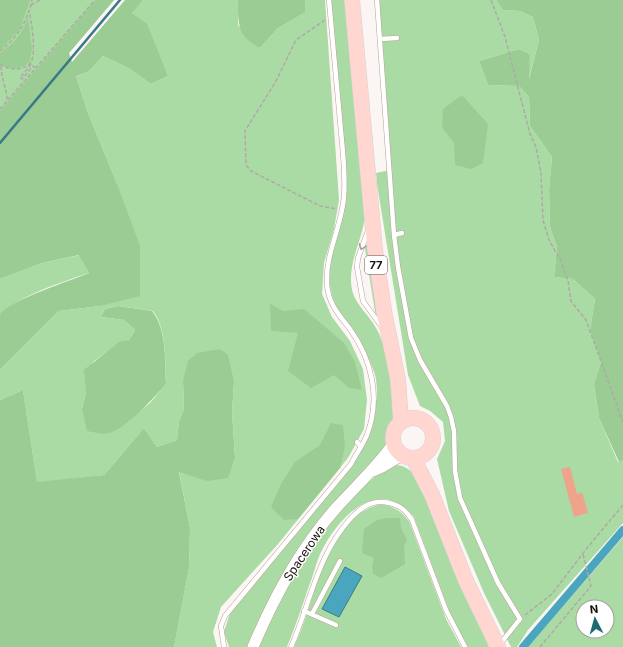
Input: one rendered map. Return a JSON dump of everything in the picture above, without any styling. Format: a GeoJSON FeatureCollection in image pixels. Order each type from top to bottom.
{"type":"FeatureCollection","features":[{"type":"Feature","properties":{"kind":"main road","name":"77"},"geometry":{"type":"LineString","coordinates":[[352,0],[370,209],[379,282],[391,349],[408,420],[426,423],[433,433],[433,445],[409,453]]}},
{"type":"Feature","properties":{"kind":"main road"},"geometry":{"type":"LineString","coordinates":[[408,420],[394,432],[409,453],[432,494],[456,557],[498,647]]}},
{"type":"Feature","properties":{"kind":"street","name":"Spacerowa"},"geometry":{"type":"LineString","coordinates":[[253,647],[273,602],[313,537],[337,507],[373,471],[409,453]]}},
{"type":"Feature","properties":{"kind":"lane"},"geometry":{"type":"LineString","coordinates":[[224,647],[221,626],[225,616],[351,464],[361,447],[371,423],[374,406],[374,392],[371,372],[360,345],[336,313],[327,286],[329,261],[341,217],[344,195],[343,161],[329,0]]}},
{"type":"Feature","properties":{"kind":"lane"},"geometry":{"type":"LineString","coordinates":[[377,0],[394,235],[411,338],[420,360],[447,406],[451,417],[454,431],[455,471],[460,498],[498,583],[520,619],[498,647]]}},
{"type":"Feature","properties":{"kind":"lane"},"geometry":{"type":"LineString","coordinates":[[380,39],[397,38]]}},
{"type":"Feature","properties":{"kind":"lane"},"geometry":{"type":"LineString","coordinates":[[394,235],[402,233]]}},
{"type":"Feature","properties":{"kind":"lane"},"geometry":{"type":"LineString","coordinates":[[357,442],[361,447]]}},
{"type":"Feature","properties":{"kind":"lane"},"geometry":{"type":"LineString","coordinates":[[291,647],[325,553],[339,531],[361,508],[371,503],[388,502],[398,505],[407,511],[412,520],[446,610],[465,647]]}},
{"type":"Feature","properties":{"kind":"lane"},"geometry":{"type":"LineString","coordinates":[[312,614],[340,561]]}},
{"type":"Feature","properties":{"kind":"lane"},"geometry":{"type":"LineString","coordinates":[[304,611],[336,625]]}},
{"type":"Feature","properties":{"kind":"path"},"geometry":{"type":"LineString","coordinates":[[0,51],[17,36],[29,12],[32,0]]}},
{"type":"Feature","properties":{"kind":"path"},"geometry":{"type":"LineString","coordinates":[[31,5],[40,0]]}},
{"type":"Feature","properties":{"kind":"path"},"geometry":{"type":"LineString","coordinates":[[0,110],[95,0]]}},
{"type":"Feature","properties":{"kind":"path"},"geometry":{"type":"LineString","coordinates":[[491,0],[506,37],[530,134],[536,147],[541,173],[543,220],[549,240],[561,261],[568,281],[571,301],[586,320],[623,422]]}},
{"type":"Feature","properties":{"kind":"path"},"geometry":{"type":"LineString","coordinates":[[29,12],[31,18],[33,57],[30,63],[32,64],[20,78],[22,79],[33,66],[36,68]]}},
{"type":"Feature","properties":{"kind":"path"},"geometry":{"type":"LineString","coordinates":[[328,207],[320,206],[251,171],[246,166],[244,145],[245,131],[276,81],[296,40],[317,24],[324,20],[331,19]]}},
{"type":"Feature","properties":{"kind":"path"},"geometry":{"type":"LineString","coordinates":[[7,101],[7,89],[2,77],[1,65],[12,69],[20,69],[30,63]]}},
{"type":"Feature","properties":{"kind":"path"},"geometry":{"type":"LineString","coordinates":[[520,619],[552,594],[586,548],[623,505]]}},
{"type":"Feature","properties":{"kind":"path"},"geometry":{"type":"LineString","coordinates":[[540,647],[591,586],[583,554]]}},
{"type":"Feature","properties":{"kind":"green space"},"geometry":{"type":"Polygon","coordinates":[[[0,0],[114,0],[0,134],[0,0]]]}},
{"type":"Feature","properties":{"kind":"green space"},"geometry":{"type":"Polygon","coordinates":[[[0,0],[30,0],[20,29],[0,50],[0,0]]]}},
{"type":"Feature","properties":{"kind":"green space"},"geometry":{"type":"Polygon","coordinates":[[[96,0],[114,0],[69,53],[72,62],[125,0],[143,0],[132,13],[147,24],[168,76],[151,84],[130,69],[103,56],[88,72],[76,76],[88,113],[140,246],[140,296],[100,306],[59,311],[0,370],[0,315],[5,309],[41,291],[89,273],[79,255],[42,263],[0,279],[0,111],[96,0]]]}},
{"type":"Feature","properties":{"kind":"green space"},"geometry":{"type":"Polygon","coordinates":[[[143,0],[238,0],[238,25],[260,48],[278,28],[304,12],[305,0],[325,0],[339,200],[334,229],[324,263],[322,294],[332,317],[350,341],[363,369],[367,400],[364,429],[348,458],[278,544],[221,607],[213,632],[217,647],[174,647],[189,568],[190,528],[179,471],[185,474],[235,456],[232,412],[234,382],[183,381],[184,409],[179,421],[177,440],[157,447],[144,428],[104,475],[37,483],[23,390],[0,400],[0,370],[59,311],[100,306],[117,184],[88,113],[76,76],[88,72],[103,56],[130,69],[151,84],[168,76],[160,58],[132,12],[143,0]],[[118,306],[105,309],[101,317],[124,320],[135,330],[129,340],[119,343],[93,362],[82,409],[126,422],[150,403],[166,384],[163,336],[158,318],[153,311],[118,306]]]}},
{"type":"Feature","properties":{"kind":"green space"},"geometry":{"type":"Polygon","coordinates":[[[238,0],[305,0],[305,12],[278,28],[260,48],[247,39],[240,28],[238,0]]]}},
{"type":"Feature","properties":{"kind":"green space"},"geometry":{"type":"Polygon","coordinates":[[[331,0],[347,0],[365,216],[353,261],[351,280],[352,290],[359,305],[376,328],[384,346],[394,385],[397,409],[396,417],[387,446],[274,589],[247,647],[229,647],[224,632],[230,613],[357,458],[371,431],[375,402],[377,399],[376,380],[369,359],[339,312],[331,291],[330,268],[346,198],[331,0]]]}},
{"type":"Feature","properties":{"kind":"green space"},"geometry":{"type":"Polygon","coordinates":[[[377,0],[496,0],[503,10],[520,11],[533,17],[539,40],[528,82],[530,54],[519,49],[479,61],[488,85],[519,86],[529,97],[530,126],[552,157],[549,190],[550,227],[557,247],[554,277],[573,279],[595,299],[590,330],[601,362],[594,386],[599,418],[618,462],[623,460],[623,523],[528,630],[517,647],[511,647],[484,593],[449,511],[437,459],[445,441],[443,422],[430,411],[420,406],[408,375],[376,173],[390,170],[377,0]]]}},
{"type":"Feature","properties":{"kind":"green space"},"geometry":{"type":"Polygon","coordinates":[[[496,0],[623,0],[623,460],[619,462],[599,418],[594,385],[601,362],[590,330],[595,299],[573,279],[554,277],[557,247],[550,227],[549,190],[552,157],[530,126],[529,97],[519,86],[488,85],[479,61],[519,49],[530,54],[529,79],[539,40],[533,17],[520,11],[503,10],[496,0]]]}},
{"type":"Feature","properties":{"kind":"green space"},"geometry":{"type":"Polygon","coordinates":[[[28,17],[32,49],[30,61],[19,68],[4,66],[0,63],[0,53],[17,38],[28,17]]]}},
{"type":"Feature","properties":{"kind":"green space"},"geometry":{"type":"Polygon","coordinates":[[[462,95],[488,124],[483,163],[471,169],[455,165],[454,143],[442,127],[443,109],[462,95]]]}},
{"type":"Feature","properties":{"kind":"green space"},"geometry":{"type":"Polygon","coordinates":[[[368,241],[380,319],[375,312],[365,249],[368,241]]]}},
{"type":"Feature","properties":{"kind":"green space"},"geometry":{"type":"Polygon","coordinates":[[[80,255],[89,273],[28,296],[7,308],[0,315],[0,279],[42,263],[80,255]]]}},
{"type":"Feature","properties":{"kind":"green space"},"geometry":{"type":"Polygon","coordinates":[[[270,304],[283,311],[304,309],[344,343],[355,362],[362,390],[349,388],[334,375],[311,388],[288,371],[298,333],[271,331],[270,304]]]}},
{"type":"Feature","properties":{"kind":"green space"},"geometry":{"type":"Polygon","coordinates":[[[118,306],[152,311],[157,318],[163,336],[166,384],[139,412],[115,431],[104,434],[87,431],[82,409],[86,392],[84,370],[119,342],[129,340],[135,330],[124,320],[101,317],[105,309],[118,306]]]}},
{"type":"Feature","properties":{"kind":"green space"},"geometry":{"type":"Polygon","coordinates":[[[220,349],[228,355],[234,382],[232,412],[235,457],[228,478],[207,481],[179,472],[190,528],[189,568],[174,647],[0,647],[0,400],[23,390],[37,482],[104,475],[144,428],[157,447],[177,440],[179,421],[184,409],[183,381],[188,361],[197,353],[220,349]]]}},
{"type":"Feature","properties":{"kind":"green space"},"geometry":{"type":"Polygon","coordinates":[[[331,423],[343,425],[345,446],[340,468],[298,519],[284,520],[271,507],[281,484],[295,462],[320,445],[331,423]]]}},
{"type":"Feature","properties":{"kind":"green space"},"geometry":{"type":"Polygon","coordinates":[[[394,465],[403,466],[406,468],[413,473],[421,483],[452,565],[489,647],[468,647],[451,616],[414,517],[400,505],[387,500],[373,500],[360,506],[348,515],[327,540],[320,554],[287,647],[257,647],[276,607],[298,569],[336,515],[366,484],[394,465]]]}},
{"type":"Feature","properties":{"kind":"green space"},"geometry":{"type":"Polygon","coordinates":[[[382,504],[397,510],[409,521],[446,619],[461,647],[294,647],[302,629],[324,564],[334,543],[346,525],[362,512],[382,504]]]}},
{"type":"Feature","properties":{"kind":"green space"},"geometry":{"type":"Polygon","coordinates":[[[400,518],[401,528],[407,540],[404,546],[405,564],[381,578],[373,574],[372,566],[374,558],[362,553],[364,529],[377,520],[400,518]]]}},
{"type":"Feature","properties":{"kind":"green space"},"geometry":{"type":"Polygon","coordinates":[[[623,537],[623,647],[528,647],[623,537]]]}},
{"type":"Feature","properties":{"kind":"water"},"geometry":{"type":"Polygon","coordinates":[[[345,567],[362,576],[339,617],[322,609],[345,567]]]}},
{"type":"Feature","properties":{"kind":"building"},"geometry":{"type":"Polygon","coordinates":[[[570,467],[577,494],[582,492],[588,513],[574,517],[561,469],[570,467]]]}},
{"type":"Feature","properties":{"kind":"waterway"},"geometry":{"type":"LineString","coordinates":[[0,143],[120,0]]}},
{"type":"Feature","properties":{"kind":"waterway"},"geometry":{"type":"LineString","coordinates":[[523,647],[623,530]]}}]}
